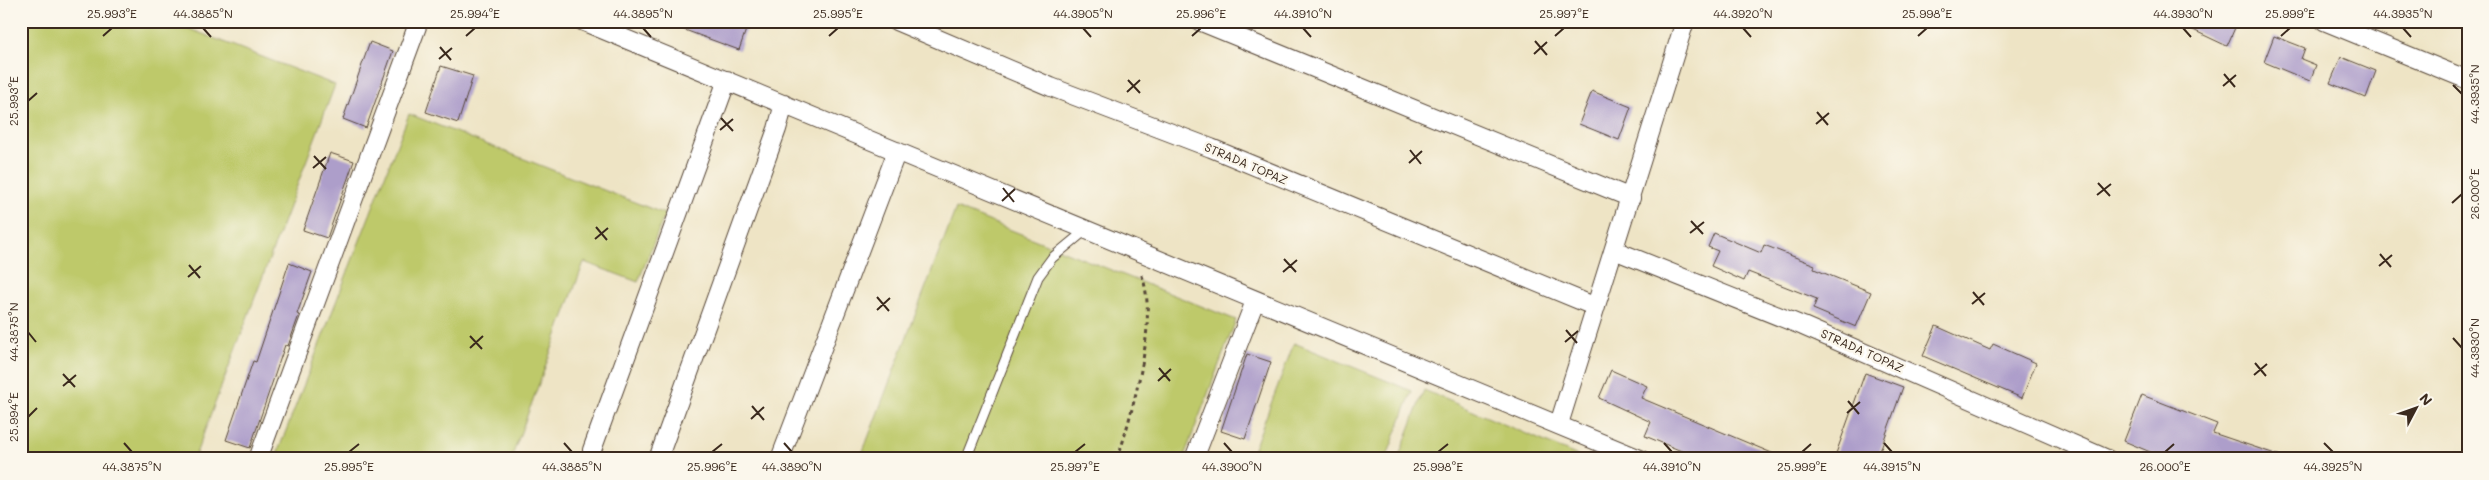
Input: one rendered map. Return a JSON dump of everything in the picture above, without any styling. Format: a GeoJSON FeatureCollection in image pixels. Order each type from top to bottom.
{"type":"FeatureCollection","features":[{"type":"Feature","properties":{"kind":"street"},"geometry":{"type":"LineString","coordinates":[[258,459],[419,21]]}},
{"type":"Feature","properties":{"kind":"street"},"geometry":{"type":"LineString","coordinates":[[582,21],[1640,459]]}},
{"type":"Feature","properties":{"kind":"street","name":"STRADA TOPAZ"},"geometry":{"type":"LineString","coordinates":[[896,21],[1051,88],[1211,148],[1596,307]]}},
{"type":"Feature","properties":{"kind":"street"},"geometry":{"type":"LineString","coordinates":[[1199,21],[1630,198]]}},
{"type":"Feature","properties":{"kind":"street"},"geometry":{"type":"LineString","coordinates":[[1559,424],[1685,21]]}},
{"type":"Feature","properties":{"kind":"street"},"geometry":{"type":"LineString","coordinates":[[2324,21],[2468,80]]}},
{"type":"Feature","properties":{"kind":"street"},"geometry":{"type":"LineString","coordinates":[[592,450],[726,80]]}},
{"type":"Feature","properties":{"kind":"street"},"geometry":{"type":"LineString","coordinates":[[658,459],[784,104]]}},
{"type":"Feature","properties":{"kind":"street"},"geometry":{"type":"LineString","coordinates":[[780,459],[897,151]]}},
{"type":"Feature","properties":{"kind":"street","name":"STRADA TOPAZ"},"geometry":{"type":"LineString","coordinates":[[1614,250],[1803,326],[2107,459]]}},
{"type":"Feature","properties":{"kind":"street"},"geometry":{"type":"LineString","coordinates":[[1194,459],[1255,300]]}},
{"type":"Feature","properties":{"kind":"lane"},"geometry":{"type":"LineString","coordinates":[[966,459],[1038,278],[1052,258],[1086,229]]}},
{"type":"Feature","properties":{"kind":"path"},"geometry":{"type":"LineString","coordinates":[[1118,459],[1137,389],[1148,315],[1143,279],[1131,247]]}},
{"type":"Feature","properties":{"kind":"green space"},"geometry":{"type":"Polygon","coordinates":[[[21,21],[169,21],[335,85],[194,459],[21,459],[21,21]]]}},
{"type":"Feature","properties":{"kind":"green space"},"geometry":{"type":"Polygon","coordinates":[[[409,114],[665,214],[638,282],[584,262],[511,459],[275,459],[409,114]]]}},
{"type":"Feature","properties":{"kind":"green space"},"geometry":{"type":"Polygon","coordinates":[[[956,208],[1236,320],[1183,459],[860,459],[956,208]]]}},
{"type":"Feature","properties":{"kind":"green space"},"geometry":{"type":"Polygon","coordinates":[[[1294,343],[1412,391],[1386,459],[1250,459],[1294,343]]]}},
{"type":"Feature","properties":{"kind":"green space"},"geometry":{"type":"Polygon","coordinates":[[[1424,390],[1585,459],[1398,459],[1424,390]]]}},
{"type":"Feature","properties":{"kind":"building"},"geometry":{"type":"Polygon","coordinates":[[[666,21],[749,21],[739,50],[666,23],[666,21]]]}},
{"type":"Feature","properties":{"kind":"building"},"geometry":{"type":"Polygon","coordinates":[[[2174,21],[2238,21],[2227,46],[2174,21]]]}},
{"type":"Feature","properties":{"kind":"building"},"geometry":{"type":"Polygon","coordinates":[[[2274,36],[2305,48],[2301,59],[2316,65],[2310,81],[2264,62],[2274,36]]]}},
{"type":"Feature","properties":{"kind":"building"},"geometry":{"type":"Polygon","coordinates":[[[370,42],[393,51],[366,128],[343,119],[370,42]]]}},
{"type":"Feature","properties":{"kind":"building"},"geometry":{"type":"Polygon","coordinates":[[[2341,57],[2376,71],[2366,98],[2330,83],[2341,57]]]}},
{"type":"Feature","properties":{"kind":"building"},"geometry":{"type":"Polygon","coordinates":[[[441,66],[473,76],[458,123],[426,112],[441,66]]]}},
{"type":"Feature","properties":{"kind":"building"},"geometry":{"type":"Polygon","coordinates":[[[1592,91],[1631,107],[1619,140],[1579,124],[1592,91]]]}},
{"type":"Feature","properties":{"kind":"building"},"geometry":{"type":"Polygon","coordinates":[[[330,153],[354,161],[327,238],[303,230],[330,153]]]}},
{"type":"Feature","properties":{"kind":"building"},"geometry":{"type":"Polygon","coordinates":[[[1714,233],[1761,253],[1764,245],[1815,265],[1814,269],[1871,292],[1856,327],[1813,309],[1817,299],[1748,272],[1744,281],[1711,266],[1718,251],[1708,247],[1714,233]]]}},
{"type":"Feature","properties":{"kind":"building"},"geometry":{"type":"Polygon","coordinates":[[[289,263],[312,272],[297,314],[299,315],[288,346],[285,345],[250,448],[226,440],[253,361],[256,362],[289,263]]]}},
{"type":"Feature","properties":{"kind":"building"},"geometry":{"type":"Polygon","coordinates":[[[1936,326],[1990,350],[1993,344],[2036,363],[2022,398],[1923,356],[1936,326]]]}},
{"type":"Feature","properties":{"kind":"building"},"geometry":{"type":"Polygon","coordinates":[[[1247,354],[1271,362],[1245,439],[1221,431],[1247,354]]]}},
{"type":"Feature","properties":{"kind":"building"},"geometry":{"type":"Polygon","coordinates":[[[1611,370],[1647,386],[1641,398],[1786,459],[1701,459],[1645,436],[1651,422],[1599,398],[1611,370]]]}},
{"type":"Feature","properties":{"kind":"building"},"geometry":{"type":"Polygon","coordinates":[[[1865,373],[1903,387],[1877,459],[1834,459],[1865,373]]]}},
{"type":"Feature","properties":{"kind":"building"},"geometry":{"type":"Polygon","coordinates":[[[2142,395],[2217,424],[2213,433],[2281,456],[2280,459],[2167,459],[2124,441],[2142,395]]]}}]}
